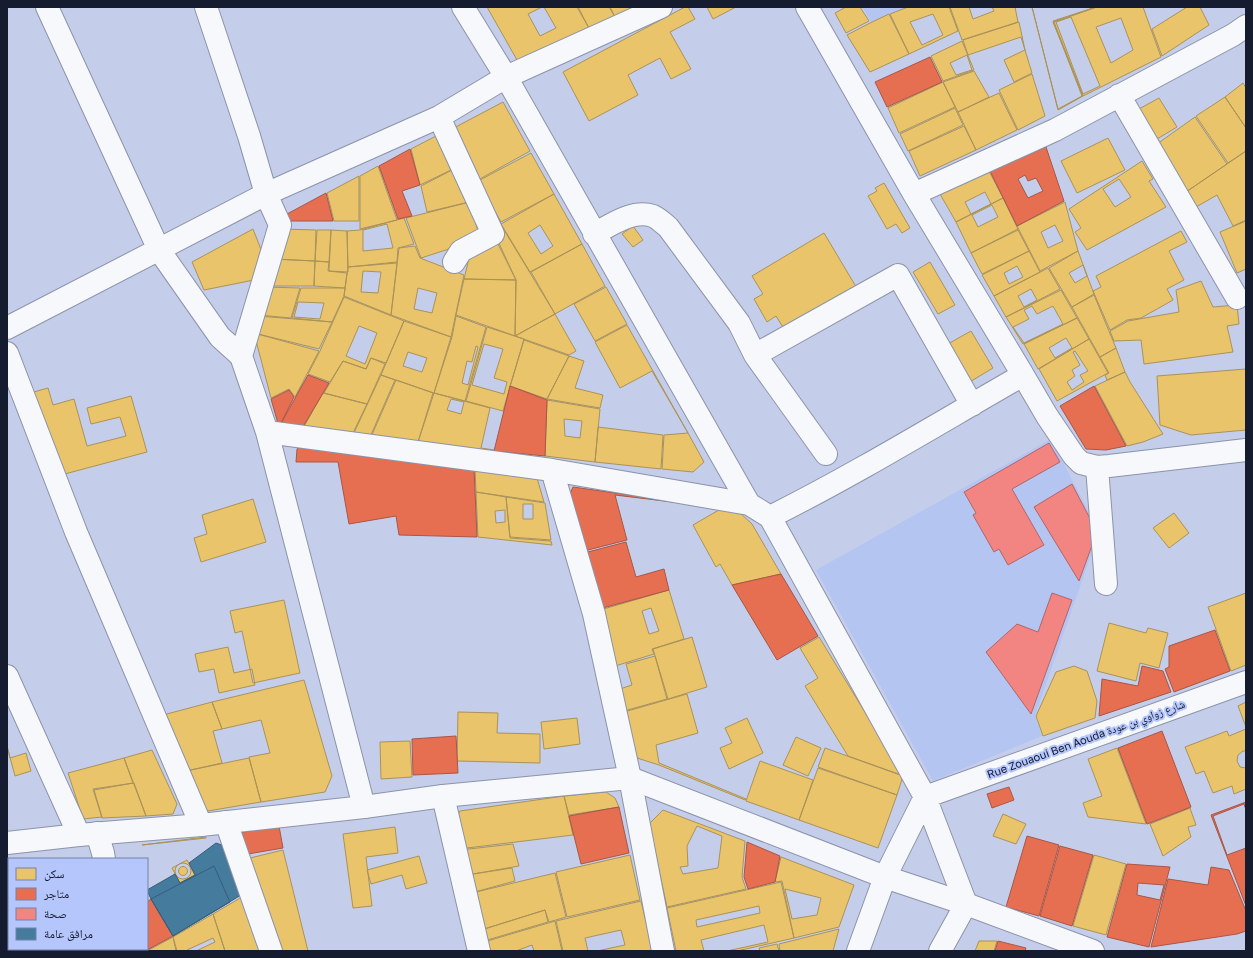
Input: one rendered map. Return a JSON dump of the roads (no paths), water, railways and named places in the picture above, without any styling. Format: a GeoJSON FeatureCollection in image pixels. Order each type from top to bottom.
{"type":"FeatureCollection","features":[{"type":"Feature","properties":{"kind":"street"},"geometry":{"type":"LineString","coordinates":[[47,7],[159,250],[220,337],[240,356],[267,432],[364,807]]}},
{"type":"Feature","properties":{"kind":"street"},"geometry":{"type":"LineString","coordinates":[[206,7],[249,136],[266,194],[280,225],[240,356]]}},
{"type":"Feature","properties":{"kind":"street"},"geometry":{"type":"LineString","coordinates":[[463,7],[506,77],[749,504]]}},
{"type":"Feature","properties":{"kind":"street"},"geometry":{"type":"LineString","coordinates":[[7,328],[266,194],[439,117],[506,77],[661,7]]}},
{"type":"Feature","properties":{"kind":"street"},"geometry":{"type":"LineString","coordinates":[[807,7],[914,194],[1047,416],[1074,456],[1081,463],[1097,467],[1246,450]]}},
{"type":"Feature","properties":{"kind":"street"},"geometry":{"type":"LineString","coordinates":[[914,194],[1054,130],[1228,38],[1246,26]]}},
{"type":"Feature","properties":{"kind":"street"},"geometry":{"type":"LineString","coordinates":[[1118,95],[1237,298]]}},
{"type":"Feature","properties":{"kind":"street"},"geometry":{"type":"LineString","coordinates":[[439,117],[493,234],[461,251],[454,262]]}},
{"type":"Feature","properties":{"kind":"street"},"geometry":{"type":"LineString","coordinates":[[594,234],[626,216],[653,216],[668,227],[739,323],[755,355],[826,454]]}},
{"type":"Feature","properties":{"kind":"street"},"geometry":{"type":"LineString","coordinates":[[755,355],[898,275],[972,404]]}},
{"type":"Feature","properties":{"kind":"street"},"geometry":{"type":"LineString","coordinates":[[7,353],[76,532],[201,825]]}},
{"type":"Feature","properties":{"kind":"street"},"geometry":{"type":"LineString","coordinates":[[770,517],[794,505],[1023,375]]}},
{"type":"Feature","properties":{"kind":"street"},"geometry":{"type":"LineString","coordinates":[[267,432],[552,470],[749,504],[770,517],[925,797],[966,904],[940,951]]}},
{"type":"Feature","properties":{"kind":"street"},"geometry":{"type":"LineString","coordinates":[[1097,467],[1106,584]]}},
{"type":"Feature","properties":{"kind":"street"},"geometry":{"type":"LineString","coordinates":[[552,470],[594,614],[630,778],[664,951]]}},
{"type":"Feature","properties":{"kind":"street"},"geometry":{"type":"LineString","coordinates":[[7,676],[88,834],[103,853],[104,858]]}},
{"type":"Feature","properties":{"kind":"street","name":"Rue Zouaoui Ben Aouda شارع زواوي بن عودة"},"geometry":{"type":"LineString","coordinates":[[925,797],[1246,682]]}},
{"type":"Feature","properties":{"kind":"street"},"geometry":{"type":"LineString","coordinates":[[7,843],[88,834],[201,825],[364,807],[443,796],[630,778],[885,877],[966,904],[1093,951]]}},
{"type":"Feature","properties":{"kind":"street"},"geometry":{"type":"LineString","coordinates":[[443,796],[479,951]]}},
{"type":"Feature","properties":{"kind":"street"},"geometry":{"type":"LineString","coordinates":[[858,951],[885,877],[925,797]]}},
{"type":"Feature","properties":{"kind":"street"},"geometry":{"type":"LineString","coordinates":[[226,822],[271,951]]}}]}
